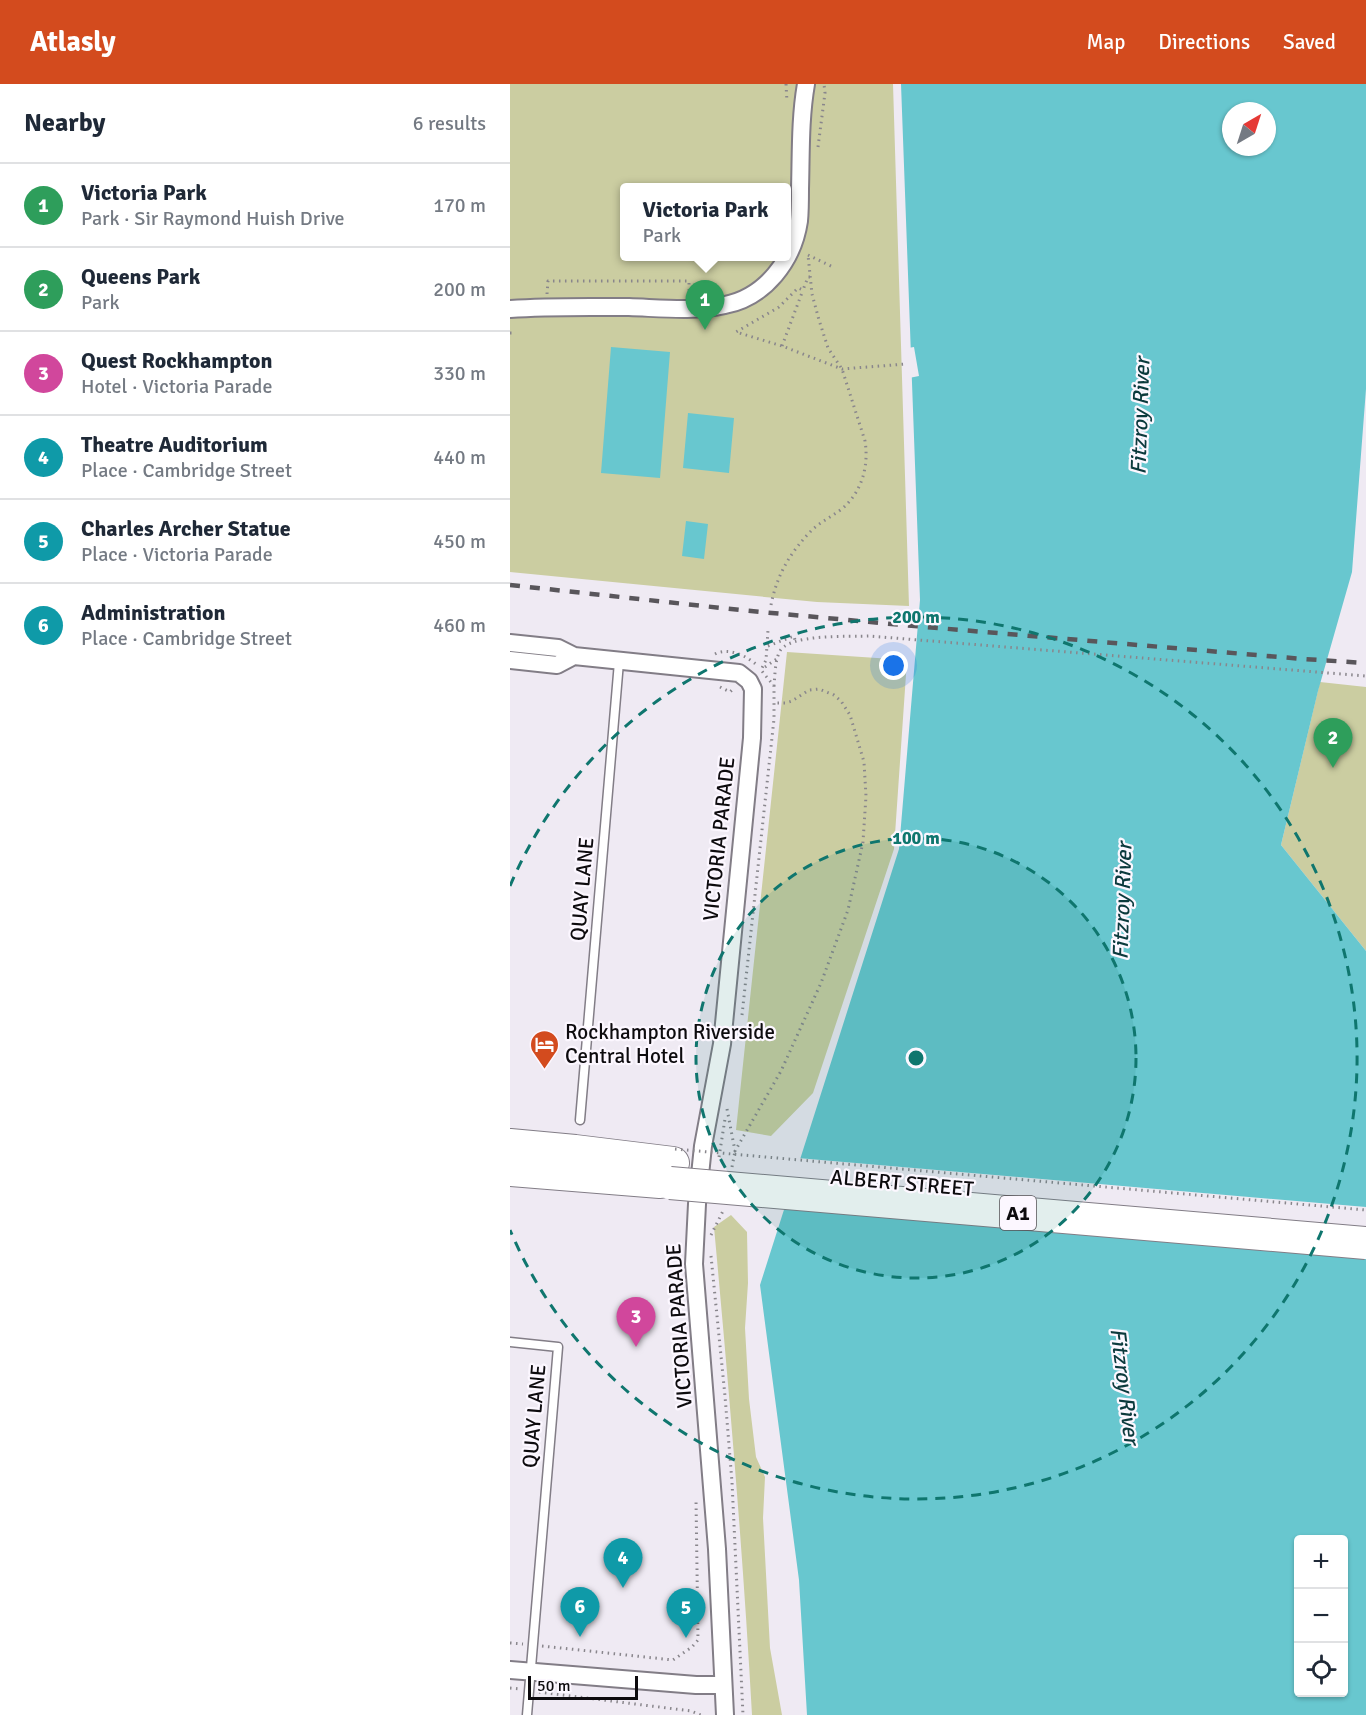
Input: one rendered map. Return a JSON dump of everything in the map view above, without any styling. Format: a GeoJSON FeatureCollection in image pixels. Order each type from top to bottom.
{"type":"FeatureCollection","features":[{"type":"Feature","properties":{"kind":"highway"},"geometry":{"type":"LineString","coordinates":[[510,1137],[575,1151]]}},
{"type":"Feature","properties":{"kind":"highway","name":"ALBERT STREET"},"geometry":{"type":"LineString","coordinates":[[510,1145],[1366,1243]]}},
{"type":"Feature","properties":{"kind":"highway","name":"ALBERT STREET"},"geometry":{"type":"LineString","coordinates":[[510,1170],[673,1165],[1366,1224]]}},
{"type":"Feature","properties":{"kind":"street"},"geometry":{"type":"LineString","coordinates":[[791,250],[799,221],[806,84]]}},
{"type":"Feature","properties":{"kind":"street"},"geometry":{"type":"LineString","coordinates":[[510,309],[705,308],[727,305],[744,298],[773,278],[786,261]]}},
{"type":"Feature","properties":{"kind":"street"},"geometry":{"type":"LineString","coordinates":[[511,329],[524,319],[586,307]]}},
{"type":"Feature","properties":{"kind":"street"},"geometry":{"type":"LineString","coordinates":[[510,643],[558,648],[574,656]]}},
{"type":"Feature","properties":{"kind":"street"},"geometry":{"type":"LineString","coordinates":[[510,660],[557,665],[574,656]]}},
{"type":"Feature","properties":{"kind":"street","name":"VICTORIA PARADE"},"geometry":{"type":"LineString","coordinates":[[574,656],[739,673],[749,681],[753,689],[750,759],[722,1044],[703,1146],[694,1264],[717,1549],[725,1715]]}},
{"type":"Feature","properties":{"kind":"street"},"geometry":{"type":"LineString","coordinates":[[510,1670],[696,1686],[723,1685]]}},
{"type":"Feature","properties":{"kind":"lane","name":"QUAY LANE"},"geometry":{"type":"LineString","coordinates":[[580,1120],[619,662]]}},
{"type":"Feature","properties":{"kind":"lane","name":"QUAY LANE"},"geometry":{"type":"LineString","coordinates":[[510,1342],[558,1347],[527,1715]]}},
{"type":"Feature","properties":{"kind":"path"},"geometry":{"type":"LineString","coordinates":[[771,604],[779,575],[789,558],[814,528],[844,507],[859,486],[865,472],[867,452],[865,441],[842,369],[828,348],[819,320],[812,294],[808,255],[833,267]]}},
{"type":"Feature","properties":{"kind":"path"},"geometry":{"type":"LineString","coordinates":[[782,346],[808,277],[810,277]]}},
{"type":"Feature","properties":{"kind":"path"},"geometry":{"type":"LineString","coordinates":[[538,295],[547,294],[548,281],[689,281],[689,296],[696,296]]}},
{"type":"Feature","properties":{"kind":"path"},"geometry":{"type":"LineString","coordinates":[[803,290],[798,288],[779,307],[736,332],[782,346],[842,369],[906,364]]}},
{"type":"Feature","properties":{"kind":"path"},"geometry":{"type":"LineString","coordinates":[[761,670],[766,660],[768,630]]}},
{"type":"Feature","properties":{"kind":"path"},"geometry":{"type":"LineString","coordinates":[[768,646],[794,636],[795,641]]}},
{"type":"Feature","properties":{"kind":"path"},"geometry":{"type":"LineString","coordinates":[[727,1109],[735,1151],[781,1071],[820,983],[848,910],[863,842],[866,796],[864,762],[846,707],[834,695],[819,688],[809,690],[786,703],[773,703],[779,652],[789,643],[803,639],[895,637],[1366,676]]}},
{"type":"Feature","properties":{"kind":"path"},"geometry":{"type":"LineString","coordinates":[[761,670],[778,658]]}},
{"type":"Feature","properties":{"kind":"path"},"geometry":{"type":"LineString","coordinates":[[761,670],[774,686]]}},
{"type":"Feature","properties":{"kind":"path"},"geometry":{"type":"LineString","coordinates":[[730,692],[735,687]]}},
{"type":"Feature","properties":{"kind":"path"},"geometry":{"type":"LineString","coordinates":[[673,1165],[1366,1210]]}},
{"type":"Feature","properties":{"kind":"path"},"geometry":{"type":"LineString","coordinates":[[510,1643],[673,1660],[692,1647],[698,1640],[696,1497]]}},
{"type":"Feature","properties":{"kind":"path"},"geometry":{"type":"LineString","coordinates":[[510,1688],[691,1711],[701,1715]]}},
{"type":"Feature","properties":{"kind":"green space"},"geometry":{"type":"Polygon","coordinates":[[[510,84],[893,84],[909,606],[817,602],[510,572],[510,84]]]}},
{"type":"Feature","properties":{"kind":"green space"},"geometry":{"type":"Polygon","coordinates":[[[787,652],[907,660],[894,849],[813,1093],[771,1136],[736,1130],[787,652]]]}},
{"type":"Feature","properties":{"kind":"green space"},"geometry":{"type":"Polygon","coordinates":[[[1320,682],[1366,687],[1366,951],[1281,845],[1320,682]]]}},
{"type":"Feature","properties":{"kind":"green space"},"geometry":{"type":"Polygon","coordinates":[[[731,1215],[747,1232],[748,1283],[745,1328],[749,1399],[756,1457],[765,1477],[763,1518],[770,1648],[782,1715],[752,1715],[735,1471],[714,1227],[731,1215]]]}},
{"type":"Feature","properties":{"kind":"water","name":"Fitzroy River"},"geometry":{"type":"Polygon","coordinates":[[[901,84],[1366,84],[1366,389],[1352,572],[1318,691],[1281,845],[1366,951],[1366,1715],[807,1715],[799,1580],[760,1285],[899,849],[920,600],[901,84]]]}},
{"type":"Feature","properties":{"kind":"water"},"geometry":{"type":"Polygon","coordinates":[[[611,347],[670,352],[660,478],[601,473],[611,347]]]}},
{"type":"Feature","properties":{"kind":"water"},"geometry":{"type":"Polygon","coordinates":[[[688,413],[734,418],[729,473],[683,468],[688,413]]]}},
{"type":"Feature","properties":{"kind":"water"},"geometry":{"type":"Polygon","coordinates":[[[686,521],[708,524],[704,559],[682,556],[686,521]]]}},
{"type":"Feature","properties":{"kind":"pier"},"geometry":{"type":"Polygon","coordinates":[[[914,347],[919,376],[909,378],[908,348],[914,347]]]}},
{"type":"Feature","properties":{"kind":"pier"},"geometry":{"type":"Polygon","coordinates":[[[798,1158],[1366,1207],[1366,1255],[783,1204],[798,1158]]]}},
{"type":"Feature","properties":{"kind":"railway"},"geometry":{"type":"LineString","coordinates":[[510,585],[902,625],[1366,663]]}},
{"type":"Feature","properties":{"kind":"place","name":"Victoria Park"},"geometry":{"type":"Point","coordinates":[705,330]}},
{"type":"Feature","properties":{"kind":"place","name":"Queens Park"},"geometry":{"type":"Point","coordinates":[1333,768]}},
{"type":"Feature","properties":{"kind":"place","name":"Rockhampton Riverside Central Hotel"},"geometry":{"type":"Point","coordinates":[544,1070]}},
{"type":"Feature","properties":{"kind":"place","name":"Quest Rockhampton"},"geometry":{"type":"Point","coordinates":[636,1347]}},
{"type":"Feature","properties":{"kind":"place","name":"Theatre Auditorium"},"geometry":{"type":"Point","coordinates":[623,1588]}},
{"type":"Feature","properties":{"kind":"place","name":"Administration"},"geometry":{"type":"Point","coordinates":[580,1637]}},
{"type":"Feature","properties":{"kind":"place","name":"Charles Archer Statue"},"geometry":{"type":"Point","coordinates":[686,1638]}}]}
